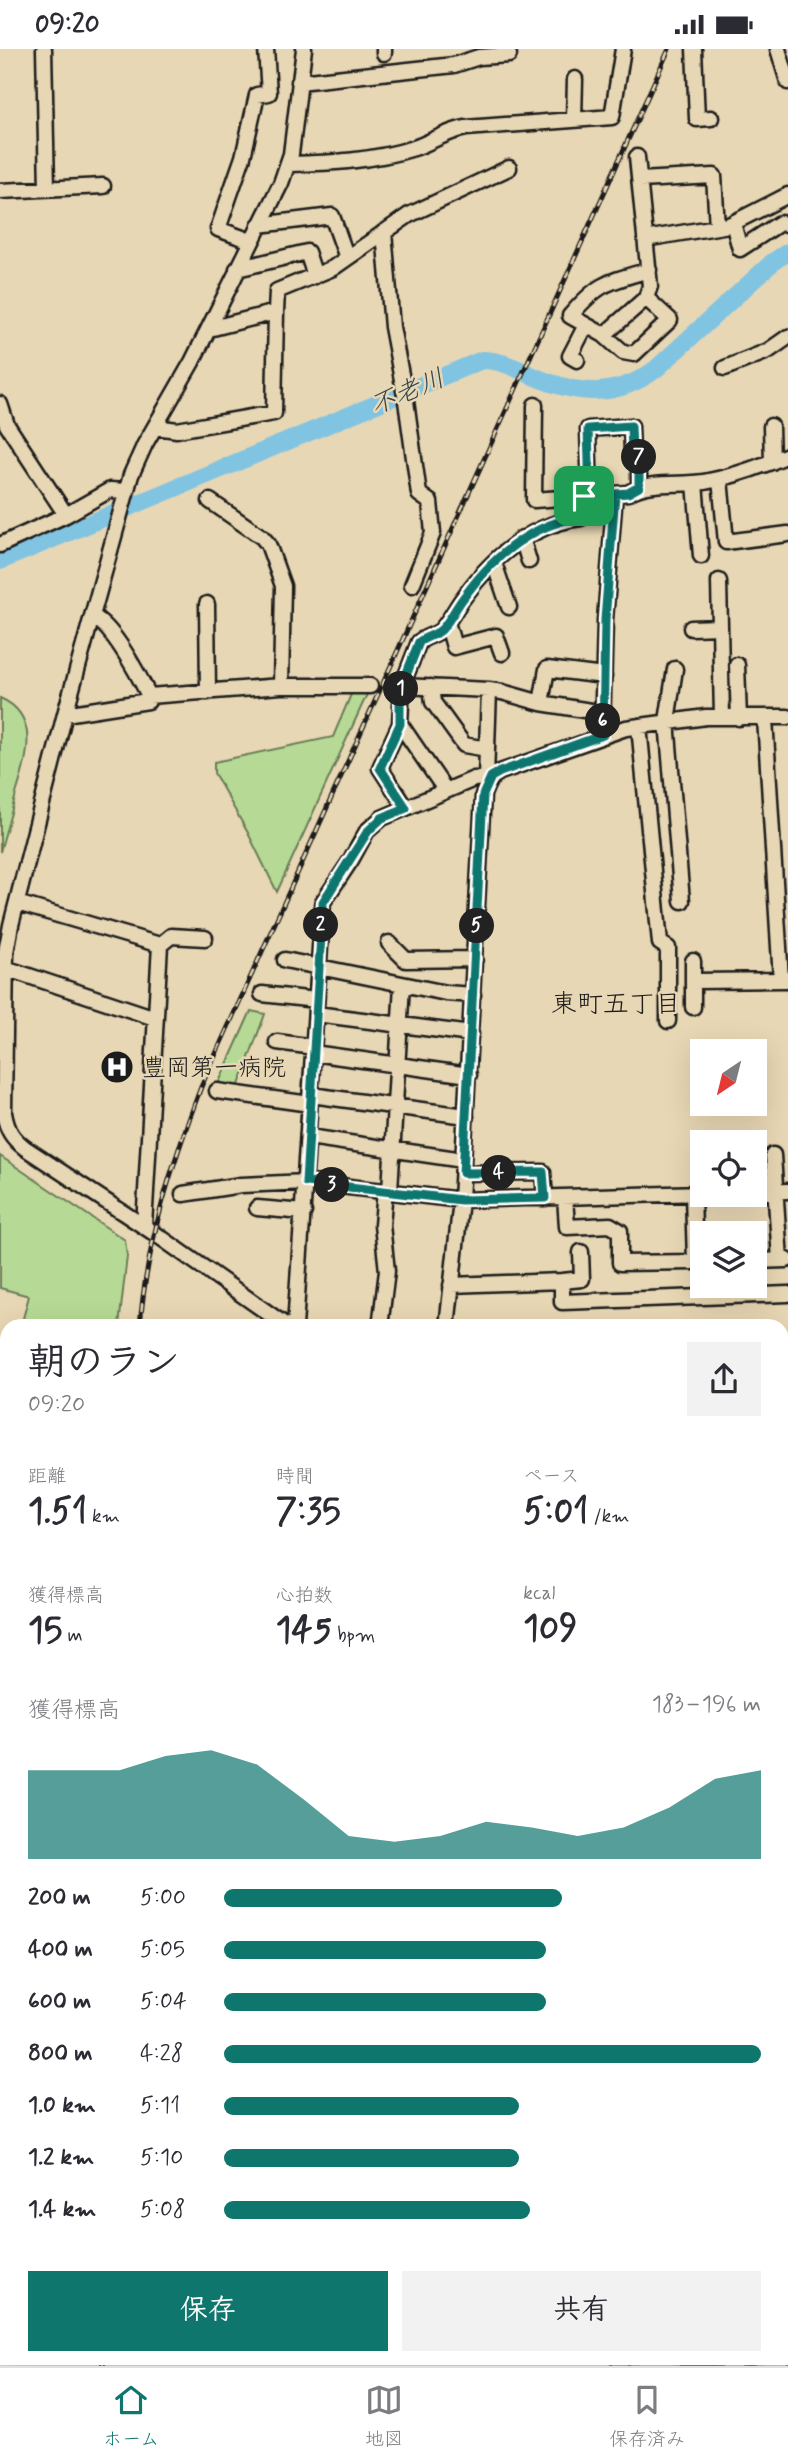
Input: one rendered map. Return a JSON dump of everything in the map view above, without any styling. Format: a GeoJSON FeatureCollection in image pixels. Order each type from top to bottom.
{"type":"FeatureCollection","features":[{"type":"Feature","properties":{"kind":"street"},"geometry":{"type":"LineString","coordinates":[[44,49],[47,190]]}},
{"type":"Feature","properties":{"kind":"street"},"geometry":{"type":"LineString","coordinates":[[251,241],[218,229],[243,157],[257,95],[269,93],[266,49]]}},
{"type":"Feature","properties":{"kind":"street"},"geometry":{"type":"LineString","coordinates":[[276,1319],[25,1148],[12,1136],[6,1126],[5,1113],[5,968],[8,935],[125,495],[137,460],[209,329],[281,183],[293,139],[304,49]]}},
{"type":"Feature","properties":{"kind":"street"},"geometry":{"type":"LineString","coordinates":[[288,164],[368,159],[416,148],[454,130],[612,117],[623,49]]}},
{"type":"Feature","properties":{"kind":"street"},"geometry":{"type":"LineString","coordinates":[[694,49],[696,119],[711,118]]}},
{"type":"Feature","properties":{"kind":"street"},"geometry":{"type":"LineString","coordinates":[[778,49],[788,82]]}},
{"type":"Feature","properties":{"kind":"street"},"geometry":{"type":"LineString","coordinates":[[299,82],[454,65],[479,57],[509,55]]}},
{"type":"Feature","properties":{"kind":"street"},"geometry":{"type":"LineString","coordinates":[[574,120],[575,79]]}},
{"type":"Feature","properties":{"kind":"street"},"geometry":{"type":"LineString","coordinates":[[604,335],[646,297],[650,286],[637,157]]}},
{"type":"Feature","properties":{"kind":"street"},"geometry":{"type":"LineString","coordinates":[[156,426],[177,429],[274,413],[277,291],[333,268],[409,215],[509,168]]}},
{"type":"Feature","properties":{"kind":"street"},"geometry":{"type":"LineString","coordinates":[[640,180],[714,176],[717,227]]}},
{"type":"Feature","properties":{"kind":"street"},"geometry":{"type":"LineString","coordinates":[[0,191],[103,186]]}},
{"type":"Feature","properties":{"kind":"street"},"geometry":{"type":"LineString","coordinates":[[645,239],[733,223],[788,195]]}},
{"type":"Feature","properties":{"kind":"street"},"geometry":{"type":"LineString","coordinates":[[259,225],[332,216],[347,258]]}},
{"type":"Feature","properties":{"kind":"street"},"geometry":{"type":"LineString","coordinates":[[733,223],[740,249],[780,223],[788,224]]}},
{"type":"Feature","properties":{"kind":"street"},"geometry":{"type":"LineString","coordinates":[[383,232],[392,327],[419,494],[430,502],[433,533],[412,585]]}},
{"type":"Feature","properties":{"kind":"street"},"geometry":{"type":"LineString","coordinates":[[237,269],[307,252],[315,276]]}},
{"type":"Feature","properties":{"kind":"street"},"geometry":{"type":"LineString","coordinates":[[646,297],[670,320],[634,354],[623,352],[604,335],[570,316],[591,291],[604,283],[649,269]]}},
{"type":"Feature","properties":{"kind":"street"},"geometry":{"type":"LineString","coordinates":[[209,329],[276,312]]}},
{"type":"Feature","properties":{"kind":"street"},"geometry":{"type":"LineString","coordinates":[[577,359],[570,356],[586,325]]}},
{"type":"Feature","properties":{"kind":"street"},"geometry":{"type":"LineString","coordinates":[[725,368],[768,351],[788,337]]}},
{"type":"Feature","properties":{"kind":"street"},"geometry":{"type":"LineString","coordinates":[[0,404],[7,425],[66,515]]}},
{"type":"Feature","properties":{"kind":"street"},"geometry":{"type":"LineString","coordinates":[[534,405],[534,500],[628,493],[639,487],[720,479],[788,455]]}},
{"type":"Feature","properties":{"kind":"street"},"geometry":{"type":"LineString","coordinates":[[406,808],[380,768],[400,724],[402,686],[419,642],[441,631],[465,595],[494,563],[522,538],[562,520],[581,517],[587,496],[588,429],[631,426],[632,451],[639,457],[639,487]]}},
{"type":"Feature","properties":{"kind":"street"},"geometry":{"type":"LineString","coordinates":[[771,426],[772,462]]}},
{"type":"Feature","properties":{"kind":"street"},"geometry":{"type":"LineString","coordinates":[[720,479],[726,542],[788,534]]}},
{"type":"Feature","properties":{"kind":"street"},"geometry":{"type":"LineString","coordinates":[[695,483],[701,556]]}},
{"type":"Feature","properties":{"kind":"street"},"geometry":{"type":"LineString","coordinates":[[0,545],[66,515],[110,490],[125,495]]}},
{"type":"Feature","properties":{"kind":"street"},"geometry":{"type":"LineString","coordinates":[[603,735],[605,620],[615,494]]}},
{"type":"Feature","properties":{"kind":"street"},"geometry":{"type":"LineString","coordinates":[[210,501],[268,544],[283,586],[281,686]]}},
{"type":"Feature","properties":{"kind":"street"},"geometry":{"type":"LineString","coordinates":[[522,538],[529,561]]}},
{"type":"Feature","properties":{"kind":"street"},"geometry":{"type":"LineString","coordinates":[[494,563],[509,607]]}},
{"type":"Feature","properties":{"kind":"street"},"geometry":{"type":"LineString","coordinates":[[719,581],[722,717]]}},
{"type":"Feature","properties":{"kind":"street"},"geometry":{"type":"LineString","coordinates":[[207,604],[208,692]]}},
{"type":"Feature","properties":{"kind":"street"},"geometry":{"type":"LineString","coordinates":[[65,714],[148,701],[149,696],[133,664],[104,625],[93,617]]}},
{"type":"Feature","properties":{"kind":"street"},"geometry":{"type":"LineString","coordinates":[[447,622],[454,647],[496,636],[502,653]]}},
{"type":"Feature","properties":{"kind":"street"},"geometry":{"type":"LineString","coordinates":[[691,628],[720,627]]}},
{"type":"Feature","properties":{"kind":"street"},"geometry":{"type":"LineString","coordinates":[[737,665],[739,717]]}},
{"type":"Feature","properties":{"kind":"street"},"geometry":{"type":"LineString","coordinates":[[541,703],[547,669],[604,676]]}},
{"type":"Feature","properties":{"kind":"street"},"geometry":{"type":"LineString","coordinates":[[656,894],[682,897],[667,721],[675,669]]}},
{"type":"Feature","properties":{"kind":"street"},"geometry":{"type":"LineString","coordinates":[[149,696],[281,686],[370,686]]}},
{"type":"Feature","properties":{"kind":"street"},"geometry":{"type":"LineString","coordinates":[[402,686],[489,690],[541,703],[603,713]]}},
{"type":"Feature","properties":{"kind":"street"},"geometry":{"type":"LineString","coordinates":[[431,687],[433,702],[464,744],[487,749]]}},
{"type":"Feature","properties":{"kind":"street"},"geometry":{"type":"LineString","coordinates":[[448,1319],[461,1200],[483,795],[489,777],[489,690]]}},
{"type":"Feature","properties":{"kind":"street"},"geometry":{"type":"LineString","coordinates":[[296,1319],[323,902],[368,831],[382,818],[474,779],[489,777],[603,735],[667,721],[722,717],[788,717]]}},
{"type":"Feature","properties":{"kind":"street"},"geometry":{"type":"LineString","coordinates":[[693,981],[785,980],[765,718]]}},
{"type":"Feature","properties":{"kind":"street"},"geometry":{"type":"LineString","coordinates":[[400,724],[446,791]]}},
{"type":"Feature","properties":{"kind":"street"},"geometry":{"type":"LineString","coordinates":[[639,726],[660,943],[668,948],[668,1021]]}},
{"type":"Feature","properties":{"kind":"street"},"geometry":{"type":"LineString","coordinates":[[17,903],[160,944]]}},
{"type":"Feature","properties":{"kind":"street"},"geometry":{"type":"LineString","coordinates":[[160,944],[171,936],[205,938]]}},
{"type":"Feature","properties":{"kind":"street"},"geometry":{"type":"LineString","coordinates":[[389,943],[405,960],[475,959]]}},
{"type":"Feature","properties":{"kind":"street"},"geometry":{"type":"LineString","coordinates":[[144,1227],[160,944]]}},
{"type":"Feature","properties":{"kind":"street"},"geometry":{"type":"LineString","coordinates":[[285,960],[446,993],[473,995]]}},
{"type":"Feature","properties":{"kind":"street"},"geometry":{"type":"LineString","coordinates":[[381,1319],[387,1271],[382,1225],[391,1149],[398,1025],[410,960]]}},
{"type":"Feature","properties":{"kind":"street"},"geometry":{"type":"LineString","coordinates":[[693,961],[693,1007]]}},
{"type":"Feature","properties":{"kind":"street"},"geometry":{"type":"LineString","coordinates":[[5,968],[155,1018]]}},
{"type":"Feature","properties":{"kind":"street"},"geometry":{"type":"LineString","coordinates":[[262,995],[398,1025],[471,1028]]}},
{"type":"Feature","properties":{"kind":"street"},"geometry":{"type":"LineString","coordinates":[[277,1042],[396,1065],[468,1075]]}},
{"type":"Feature","properties":{"kind":"street"},"geometry":{"type":"LineString","coordinates":[[217,1091],[393,1106],[466,1116]]}},
{"type":"Feature","properties":{"kind":"street"},"geometry":{"type":"LineString","coordinates":[[309,1137],[391,1149],[463,1166],[543,1172],[545,1198]]}},
{"type":"Feature","properties":{"kind":"street"},"geometry":{"type":"LineString","coordinates":[[773,1155],[782,1191],[784,1260]]}},
{"type":"Feature","properties":{"kind":"street"},"geometry":{"type":"LineString","coordinates":[[183,1194],[241,1185],[306,1182],[461,1200],[690,1193]]}},
{"type":"Feature","properties":{"kind":"street"},"geometry":{"type":"LineString","coordinates":[[565,1197],[567,1227],[610,1225],[620,1231],[620,1263],[695,1262],[697,1207]]}},
{"type":"Feature","properties":{"kind":"street"},"geometry":{"type":"LineString","coordinates":[[257,1208],[304,1212]]}},
{"type":"Feature","properties":{"kind":"street"},"geometry":{"type":"LineString","coordinates":[[451,1285],[582,1279],[581,1252]]}},
{"type":"Feature","properties":{"kind":"street"},"geometry":{"type":"LineString","coordinates":[[562,1281],[562,1303],[788,1294]]}},
{"type":"Feature","properties":{"kind":"green space"},"geometry":{"type":"Polygon","coordinates":[[[352,692],[368,692],[277,892],[214,773],[214,762],[333,737],[352,692]]]}},
{"type":"Feature","properties":{"kind":"green space"},"geometry":{"type":"Polygon","coordinates":[[[0,698],[22,716],[28,740],[24,768],[0,852],[0,698]]]}},
{"type":"Feature","properties":{"kind":"green space"},"geometry":{"type":"Polygon","coordinates":[[[251,1011],[265,1014],[236,1093],[215,1091],[251,1011]]]}},
{"type":"Feature","properties":{"kind":"green space"},"geometry":{"type":"Polygon","coordinates":[[[0,1156],[125,1240],[127,1256],[120,1319],[23,1319],[29,1296],[0,1288],[0,1156]]]}},
{"type":"Feature","properties":{"kind":"green space"},"geometry":{"type":"Polygon","coordinates":[[[610,2365],[788,2365],[788,2366],[610,2365]]]}},
{"type":"Feature","properties":{"kind":"waterway","name":"不老川"},"geometry":{"type":"LineString","coordinates":[[0,561],[482,360],[502,363],[549,382],[581,390],[596,391],[626,385],[656,369],[774,261],[788,252]]}},
{"type":"Feature","properties":{"kind":"railway"},"geometry":{"type":"LineString","coordinates":[[141,1319],[154,1235],[180,1145],[201,1087],[669,49]]}},
{"type":"Feature","properties":{"kind":"place","name":"豊岡第一病院"},"geometry":{"type":"Point","coordinates":[117,1067]}},
{"type":"Feature","properties":{"kind":"district","name":"東町五丁目"},"geometry":{"type":"Point","coordinates":[616,1003]}},
{"type":"Feature","properties":{"kind":"route"},"geometry":{"type":"LineString","coordinates":[[631,426],[632,451],[639,457],[639,487],[628,493],[615,494],[605,620],[603,735],[500,772],[491,777],[483,795],[463,1173],[543,1172],[545,1198],[461,1200],[306,1182],[323,902],[368,831],[382,818],[406,808],[380,768],[400,724],[400,691],[419,642],[441,631],[483,573],[522,538],[550,524],[581,517],[584,496],[590,496],[588,429],[631,426]]}}]}
